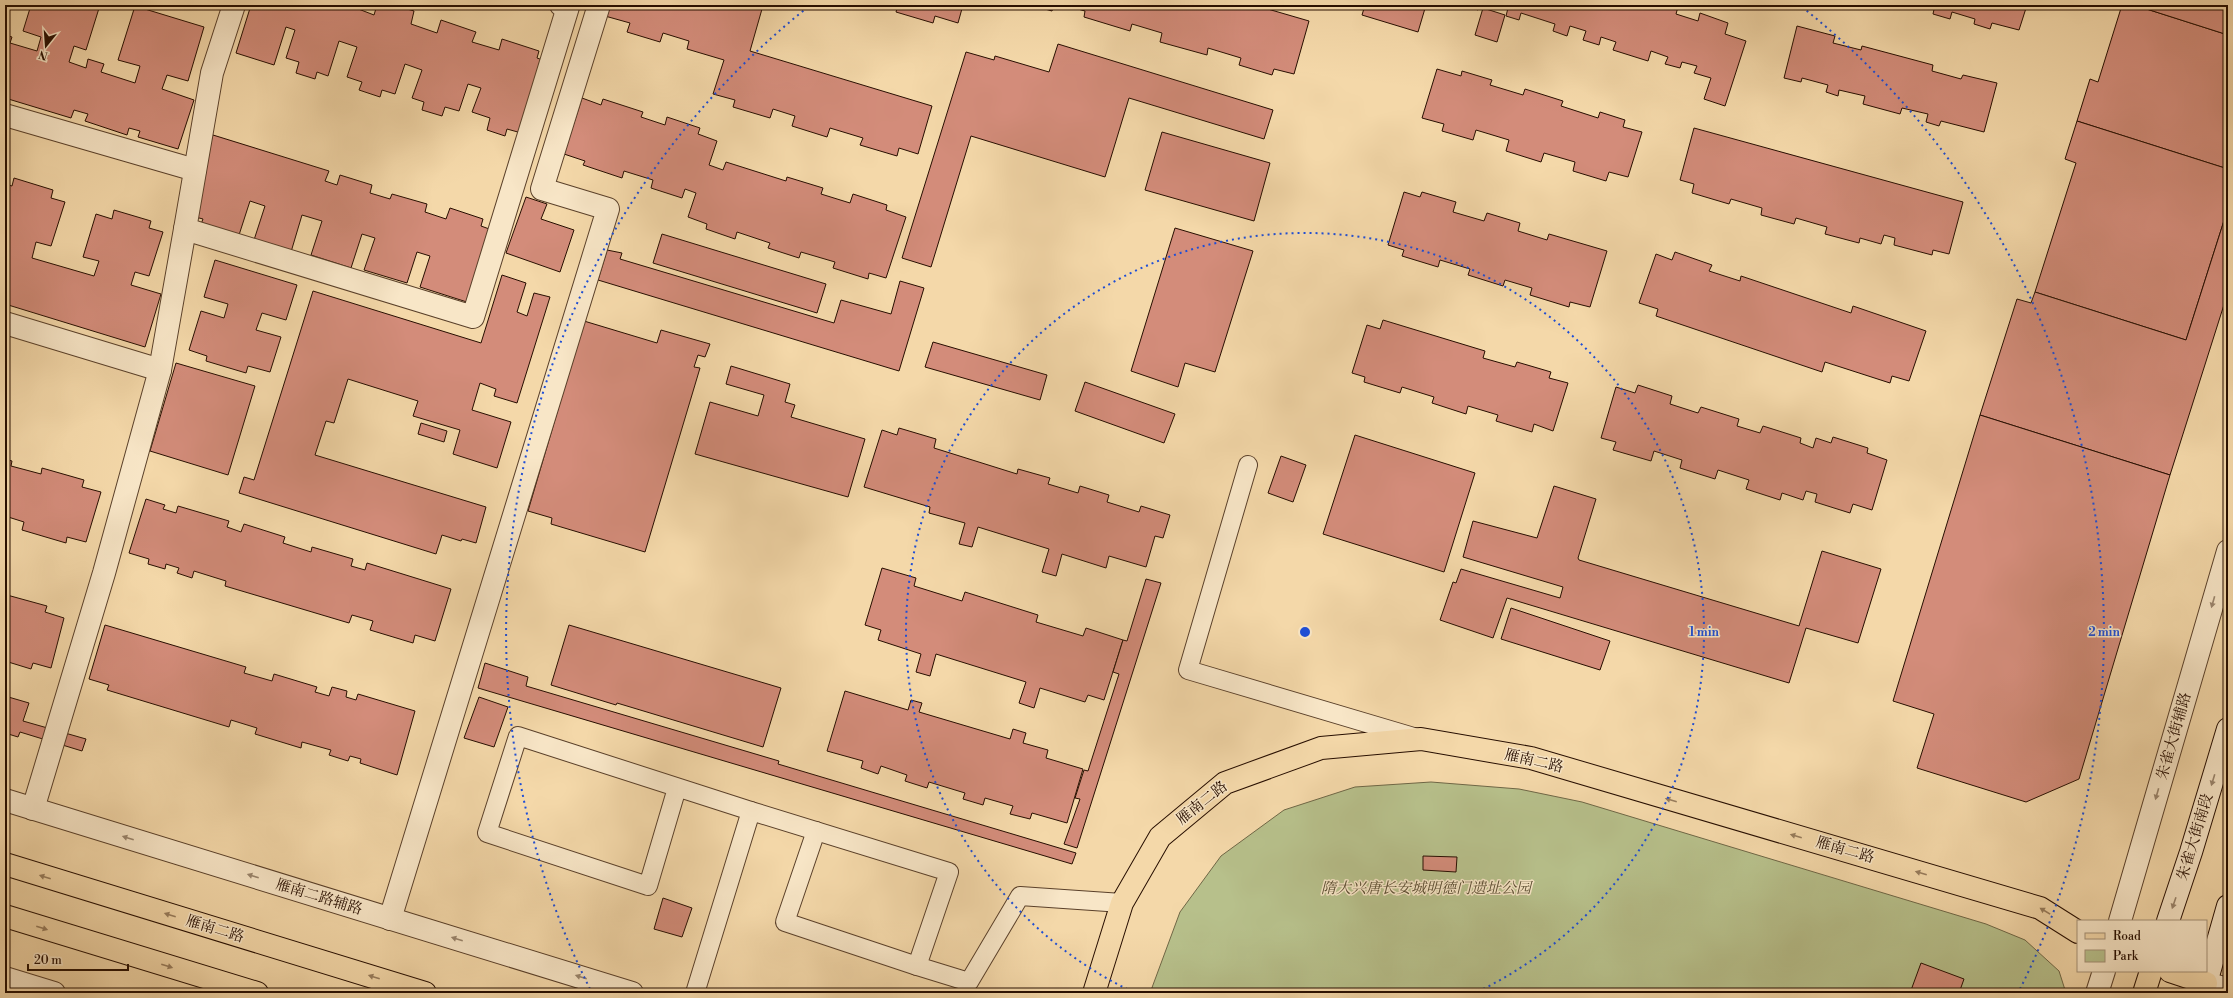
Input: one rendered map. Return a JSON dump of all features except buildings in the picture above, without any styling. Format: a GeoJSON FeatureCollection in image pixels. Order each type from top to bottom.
{"type":"FeatureCollection","features":[{"type":"Feature","properties":{"kind":"main road","name":"雁南二路"},"geometry":{"type":"LineString","coordinates":[[1094,993],[1122,903],[1160,837],[1225,783],[1322,748],[1422,739],[1531,758],[2018,901],[2040,908],[2077,931]]}},
{"type":"Feature","properties":{"kind":"main road","name":"雁南二路"},"geometry":{"type":"LineString","coordinates":[[5,864],[425,993]]}},
{"type":"Feature","properties":{"kind":"main road"},"geometry":{"type":"LineString","coordinates":[[5,916],[256,993]]}},
{"type":"Feature","properties":{"kind":"main road"},"geometry":{"type":"LineString","coordinates":[[2144,993],[2151,972]]}},
{"type":"Feature","properties":{"kind":"main road"},"geometry":{"type":"LineString","coordinates":[[2172,972],[2204,988]]}},
{"type":"Feature","properties":{"kind":"street"},"geometry":{"type":"LineString","coordinates":[[33,809],[104,573],[160,370],[212,73],[234,5]]}},
{"type":"Feature","properties":{"kind":"street"},"geometry":{"type":"LineString","coordinates":[[185,229],[473,317],[568,7],[561,5]]}},
{"type":"Feature","properties":{"kind":"street"},"geometry":{"type":"LineString","coordinates":[[390,919],[608,209],[542,189],[599,5]]}},
{"type":"Feature","properties":{"kind":"street"},"geometry":{"type":"LineString","coordinates":[[5,115],[195,170]]}},
{"type":"Feature","properties":{"kind":"street"},"geometry":{"type":"LineString","coordinates":[[5,323],[160,370]]}},
{"type":"Feature","properties":{"kind":"street","name":"朱雀大街辅路"},"geometry":{"type":"LineString","coordinates":[[2120,920],[2228,551]]}},
{"type":"Feature","properties":{"kind":"street","name":"朱雀大街南段"},"geometry":{"type":"LineString","coordinates":[[2168,920],[2191,852],[2228,729]]}},
{"type":"Feature","properties":{"kind":"street","name":"雁南二路辅路"},"geometry":{"type":"LineString","coordinates":[[5,800],[632,993]]}},
{"type":"Feature","properties":{"kind":"street"},"geometry":{"type":"LineString","coordinates":[[2228,906],[2204,988],[2228,989]]}},
{"type":"Feature","properties":{"kind":"street"},"geometry":{"type":"LineString","coordinates":[[2097,993],[2104,972]]}},
{"type":"Feature","properties":{"kind":"street"},"geometry":{"type":"LineString","coordinates":[[5,978],[54,993]]}},
{"type":"Feature","properties":{"kind":"lane"},"geometry":{"type":"LineString","coordinates":[[1248,465],[1188,670],[1422,739]]}},
{"type":"Feature","properties":{"kind":"lane"},"geometry":{"type":"LineString","coordinates":[[677,788],[648,886],[487,833],[518,736],[677,788],[949,872],[917,966]]}},
{"type":"Feature","properties":{"kind":"lane"},"geometry":{"type":"LineString","coordinates":[[695,993],[751,811]]}},
{"type":"Feature","properties":{"kind":"lane"},"geometry":{"type":"LineString","coordinates":[[816,831],[785,922],[969,982],[1020,896],[1122,903]]}},
{"type":"Feature","properties":{"kind":"green space","name":"隋大兴唐长安城明德门遗址公园"},"geometry":{"type":"Polygon","coordinates":[[[1431,782],[1519,789],[1582,802],[1986,924],[2025,940],[2059,971],[2066,993],[1150,993],[1180,912],[1221,856],[1284,810],[1355,787],[1431,782]]]}}]}
